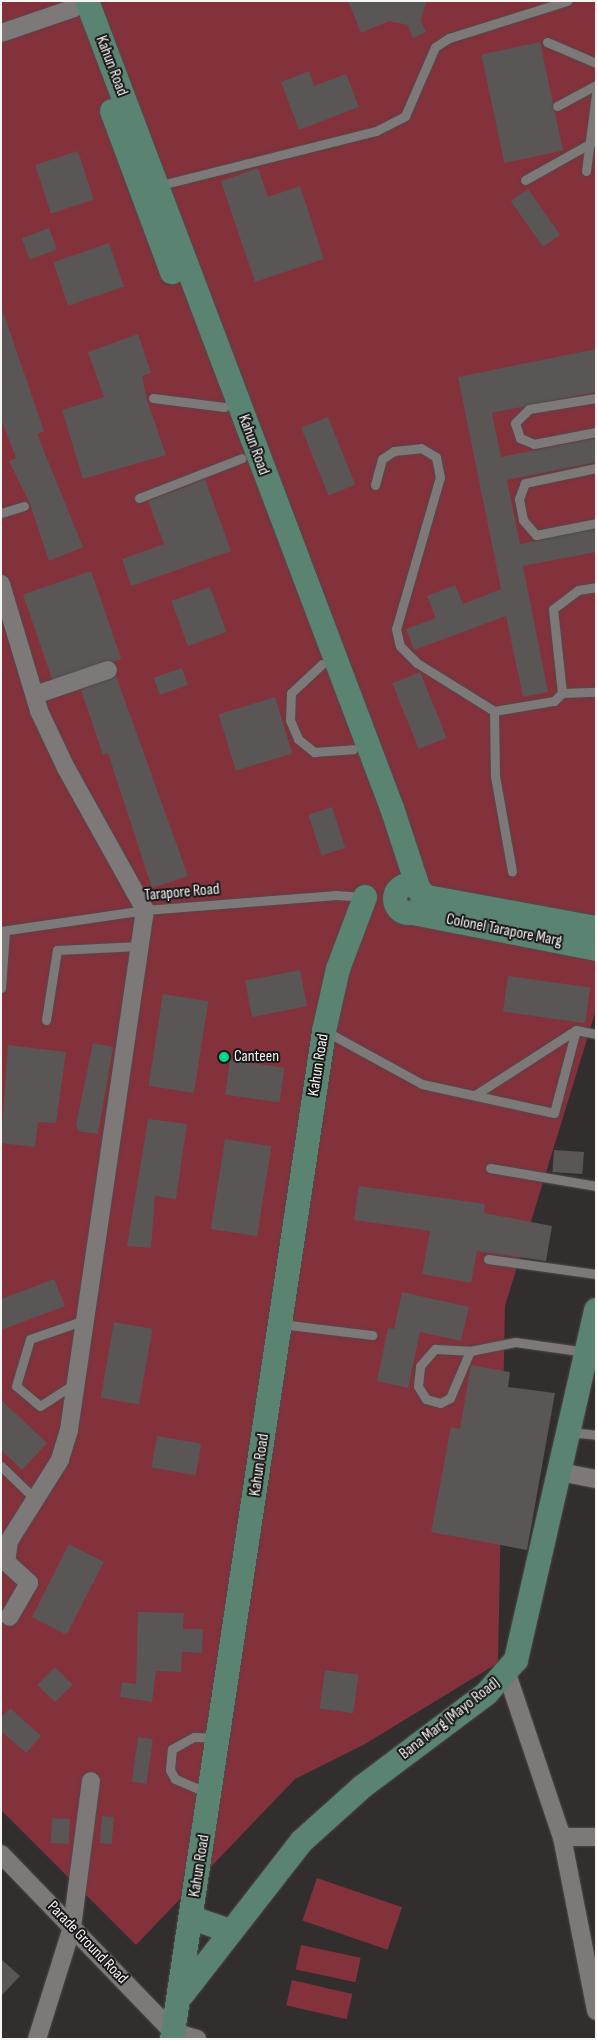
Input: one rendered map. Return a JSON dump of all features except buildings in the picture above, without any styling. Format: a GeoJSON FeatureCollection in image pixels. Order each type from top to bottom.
{"type":"FeatureCollection","features":[{"type":"Feature","properties":{"kind":"street","name":"Kahun Road"},"geometry":{"type":"LineString","coordinates":[[77,3],[149,188],[409,898]]}},
{"type":"Feature","properties":{"kind":"street"},"geometry":{"type":"LineString","coordinates":[[1,33],[77,3]]}},
{"type":"Feature","properties":{"kind":"street","name":"Kahun Road"},"geometry":{"type":"LineString","coordinates":[[149,188],[242,458],[322,664],[409,898]]}},
{"type":"Feature","properties":{"kind":"street"},"geometry":{"type":"LineString","coordinates":[[1,584],[35,695],[66,768],[145,910],[77,1383],[65,1446],[35,1499],[5,1537],[6,1562],[29,1583],[9,1616]]}},
{"type":"Feature","properties":{"kind":"street"},"geometry":{"type":"LineString","coordinates":[[35,695],[108,670]]}},
{"type":"Feature","properties":{"kind":"street","name":"Kahun Road"},"geometry":{"type":"LineString","coordinates":[[172,2036],[181,1996],[324,1031],[338,969],[365,897]]}},
{"type":"Feature","properties":{"kind":"street"},"geometry":{"type":"LineString","coordinates":[[365,897],[409,898]]}},
{"type":"Feature","properties":{"kind":"street","name":"Colonel Tarapore Marg"},"geometry":{"type":"LineString","coordinates":[[409,898],[596,928]]}},
{"type":"Feature","properties":{"kind":"street","name":"Colonel Tarapore Marg"},"geometry":{"type":"LineString","coordinates":[[409,898],[596,949]]}},
{"type":"Feature","properties":{"kind":"street","name":"Bana Marg (Mayo Road)"},"geometry":{"type":"LineString","coordinates":[[181,1996],[268,1880],[321,1824],[507,1674],[522,1645],[586,1352],[595,1319]]}},
{"type":"Feature","properties":{"kind":"street"},"geometry":{"type":"LineString","coordinates":[[560,1472],[596,1479]]}},
{"type":"Feature","properties":{"kind":"street"},"geometry":{"type":"LineString","coordinates":[[507,1674],[562,1837],[596,2011]]}},
{"type":"Feature","properties":{"kind":"street"},"geometry":{"type":"LineString","coordinates":[[37,2039],[72,1927],[91,1781]]}},
{"type":"Feature","properties":{"kind":"street"},"geometry":{"type":"LineString","coordinates":[[562,1837],[596,1837]]}},
{"type":"Feature","properties":{"kind":"street","name":"Parade Ground Road"},"geometry":{"type":"LineString","coordinates":[[1,1854],[72,1927],[172,2036]]}},
{"type":"Feature","properties":{"kind":"street"},"geometry":{"type":"LineString","coordinates":[[192,1918],[230,1931]]}},
{"type":"Feature","properties":{"kind":"street"},"geometry":{"type":"LineString","coordinates":[[172,2036],[198,2039]]}},
{"type":"Feature","properties":{"kind":"lane"},"geometry":{"type":"LineString","coordinates":[[149,188],[376,131],[404,116],[436,47],[449,38],[567,1]]}},
{"type":"Feature","properties":{"kind":"lane"},"geometry":{"type":"LineString","coordinates":[[547,42],[596,63]]}},
{"type":"Feature","properties":{"kind":"lane"},"geometry":{"type":"LineString","coordinates":[[557,106],[596,85]]}},
{"type":"Feature","properties":{"kind":"lane"},"geometry":{"type":"LineString","coordinates":[[586,171],[596,94]]}},
{"type":"Feature","properties":{"kind":"lane"},"geometry":{"type":"LineString","coordinates":[[524,180],[591,143]]}},
{"type":"Feature","properties":{"kind":"lane"},"geometry":{"type":"LineString","coordinates":[[153,398],[224,407]]}},
{"type":"Feature","properties":{"kind":"lane"},"geometry":{"type":"LineString","coordinates":[[596,398],[529,409],[515,423],[520,438],[534,444],[596,432]]}},
{"type":"Feature","properties":{"kind":"lane"},"geometry":{"type":"LineString","coordinates":[[374,485],[382,459],[394,451],[422,448],[436,457],[440,477],[396,629],[400,646],[417,663],[494,711],[554,701],[562,693],[596,692]]}},
{"type":"Feature","properties":{"kind":"lane"},"geometry":{"type":"LineString","coordinates":[[139,498],[242,458]]}},
{"type":"Feature","properties":{"kind":"lane"},"geometry":{"type":"LineString","coordinates":[[596,468],[525,483],[519,499],[522,520],[536,535],[596,523]]}},
{"type":"Feature","properties":{"kind":"lane"},"geometry":{"type":"LineString","coordinates":[[1,513],[24,506]]}},
{"type":"Feature","properties":{"kind":"lane"},"geometry":{"type":"LineString","coordinates":[[562,693],[553,608],[578,590],[596,587]]}},
{"type":"Feature","properties":{"kind":"lane"},"geometry":{"type":"LineString","coordinates":[[322,664],[291,693],[290,720],[298,739],[314,752],[353,749]]}},
{"type":"Feature","properties":{"kind":"lane"},"geometry":{"type":"LineString","coordinates":[[494,711],[495,776],[512,871]]}},
{"type":"Feature","properties":{"kind":"lane","name":"Tarapore Road"},"geometry":{"type":"LineString","coordinates":[[3,931],[145,910],[336,895],[365,897]]}},
{"type":"Feature","properties":{"kind":"lane"},"geometry":{"type":"LineString","coordinates":[[1,988],[3,931]]}},
{"type":"Feature","properties":{"kind":"lane"},"geometry":{"type":"LineString","coordinates":[[46,1020],[57,950],[139,946]]}},
{"type":"Feature","properties":{"kind":"lane"},"geometry":{"type":"LineString","coordinates":[[475,1095],[576,1030],[596,1034]]}},
{"type":"Feature","properties":{"kind":"lane"},"geometry":{"type":"LineString","coordinates":[[324,1031],[422,1084],[554,1113],[576,1030]]}},
{"type":"Feature","properties":{"kind":"lane"},"geometry":{"type":"LineString","coordinates":[[490,1168],[596,1186]]}},
{"type":"Feature","properties":{"kind":"lane"},"geometry":{"type":"LineString","coordinates":[[488,1259],[596,1274]]}},
{"type":"Feature","properties":{"kind":"lane"},"geometry":{"type":"LineString","coordinates":[[77,1383],[40,1406],[16,1386],[30,1339],[85,1320]]}},
{"type":"Feature","properties":{"kind":"lane"},"geometry":{"type":"LineString","coordinates":[[281,1324],[372,1335]]}},
{"type":"Feature","properties":{"kind":"lane"},"geometry":{"type":"LineString","coordinates":[[470,1351],[450,1398],[440,1403],[426,1399],[418,1386],[420,1366],[428,1351],[470,1351],[515,1342],[586,1352]]}},
{"type":"Feature","properties":{"kind":"lane"},"geometry":{"type":"LineString","coordinates":[[569,1432],[596,1435]]}},
{"type":"Feature","properties":{"kind":"lane"},"geometry":{"type":"LineString","coordinates":[[1,1466],[35,1499]]}},
{"type":"Feature","properties":{"kind":"lane"},"geometry":{"type":"LineString","coordinates":[[211,1794],[181,1784],[170,1763],[172,1749],[182,1741],[219,1738]]}},
{"type":"Feature","properties":{"kind":"shaded area"},"geometry":{"type":"Polygon","coordinates":[[[1,1],[596,1],[596,1010],[505,1306],[498,1663],[365,1744],[295,1779],[136,1945],[1,1810],[1,1]]]}},
{"type":"Feature","properties":{"kind":"shaded area"},"geometry":{"type":"Polygon","coordinates":[[[317,1878],[402,1907],[387,1950],[302,1921],[317,1878]]]}},
{"type":"Feature","properties":{"kind":"shaded area"},"geometry":{"type":"Polygon","coordinates":[[[301,1945],[361,1958],[355,1982],[296,1969],[301,1945]]]}},
{"type":"Feature","properties":{"kind":"shaded area"},"geometry":{"type":"Polygon","coordinates":[[[292,1980],[352,1994],[347,2019],[286,2005],[292,1980]]]}},
{"type":"Feature","properties":{"kind":"place","name":"Canteen"},"geometry":{"type":"Point","coordinates":[224,1057]}}]}
